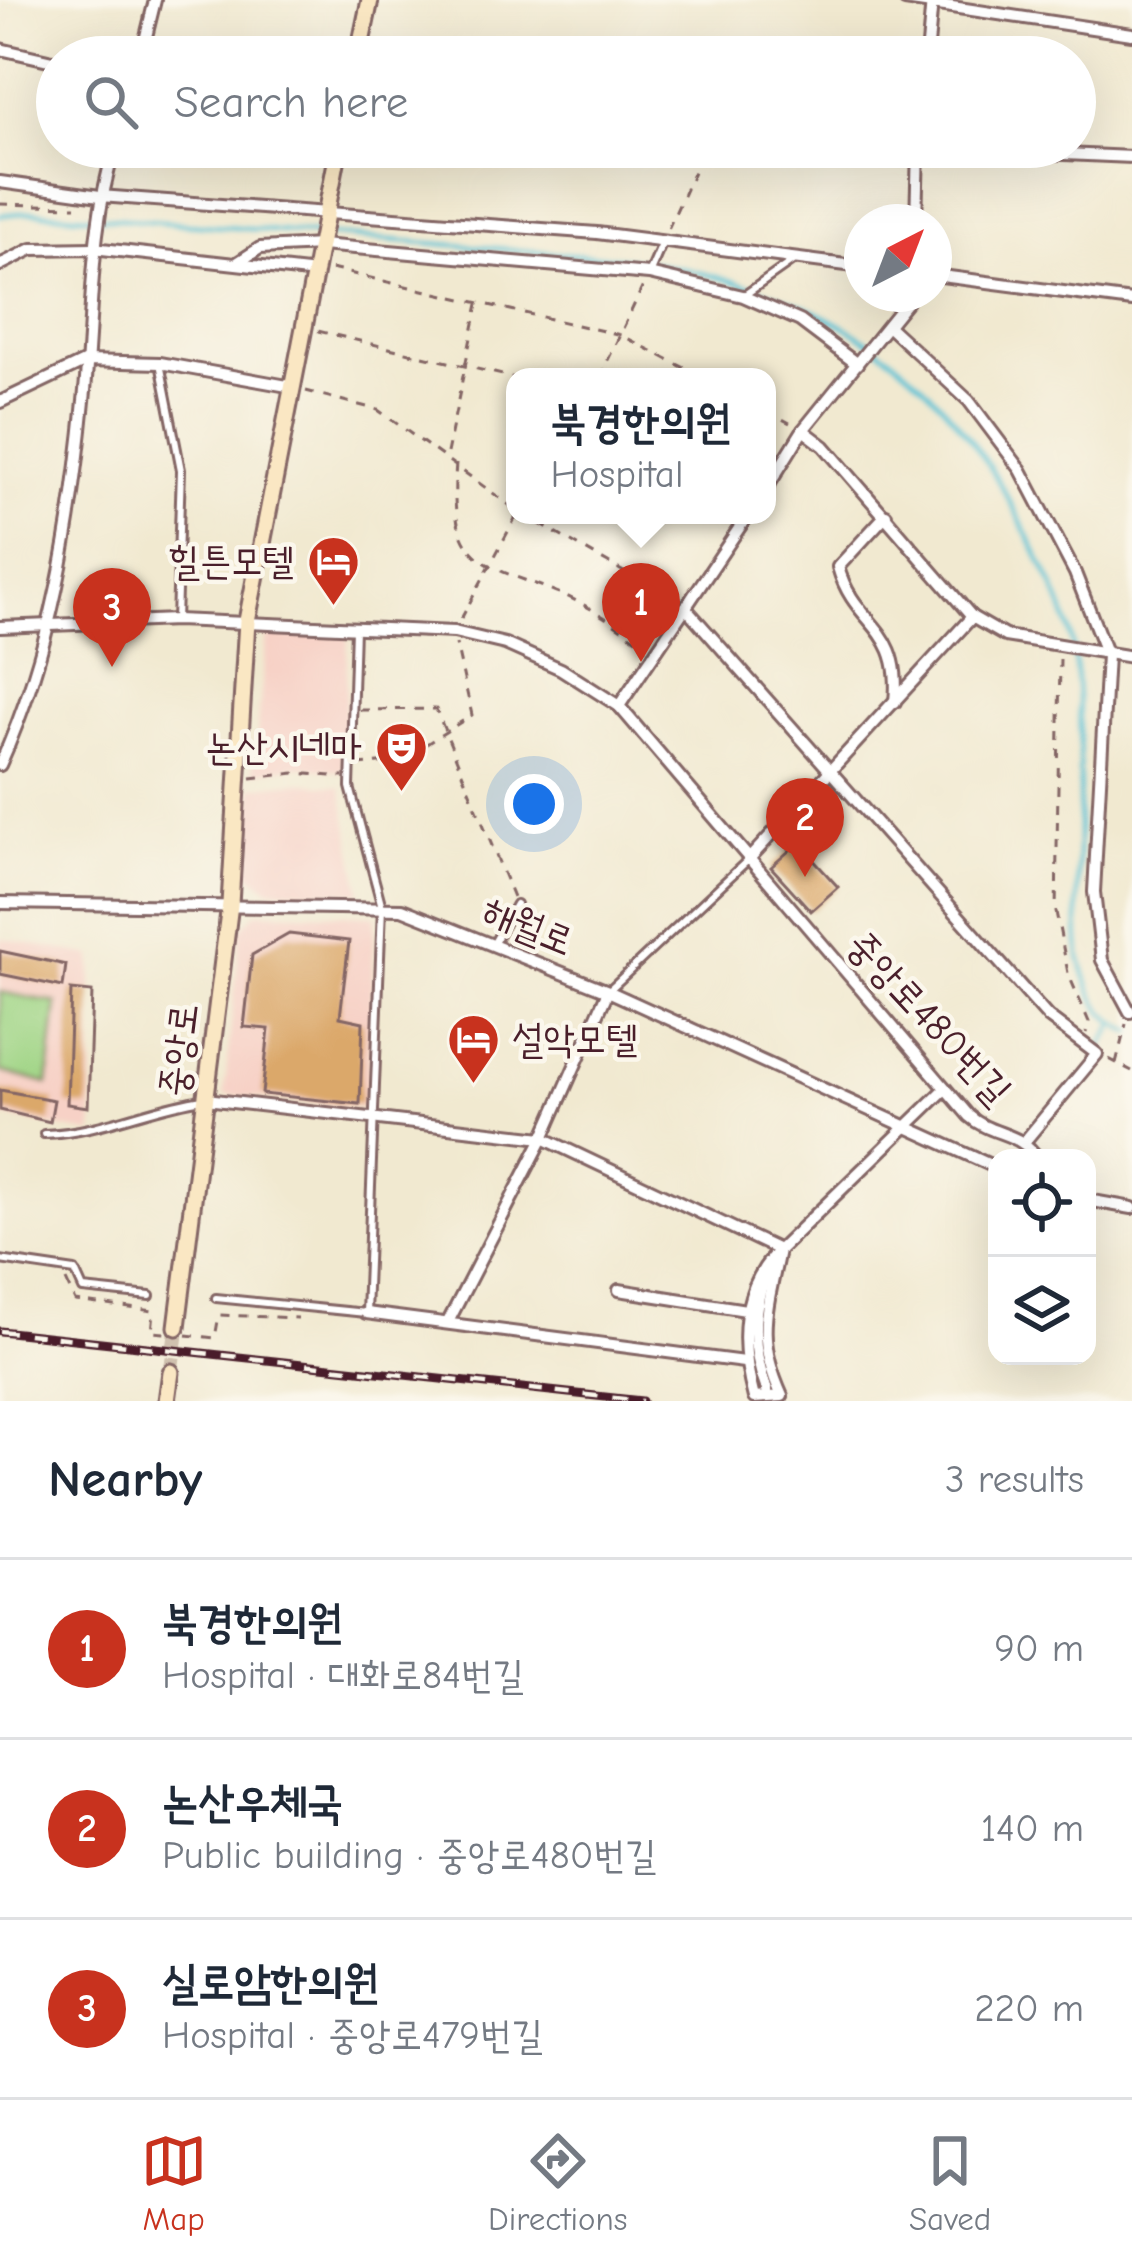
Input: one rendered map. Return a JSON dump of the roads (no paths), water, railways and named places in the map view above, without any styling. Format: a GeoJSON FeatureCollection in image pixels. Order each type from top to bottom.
{"type":"FeatureCollection","features":[{"type":"Feature","properties":{"kind":"main road"},"geometry":{"type":"LineString","coordinates":[[362,36],[370,0]]}},
{"type":"Feature","properties":{"kind":"main road","name":"중앙로"},"geometry":{"type":"LineString","coordinates":[[177,1327],[230,904],[247,621],[335,168]]}},
{"type":"Feature","properties":{"kind":"main road"},"geometry":{"type":"LineString","coordinates":[[167,1401],[171,1372]]}},
{"type":"Feature","properties":{"kind":"street"},"geometry":{"type":"LineString","coordinates":[[146,36],[155,0]]}},
{"type":"Feature","properties":{"kind":"street"},"geometry":{"type":"LineString","coordinates":[[905,0],[1132,34]]}},
{"type":"Feature","properties":{"kind":"street"},"geometry":{"type":"LineString","coordinates":[[929,36],[932,1]]}},
{"type":"Feature","properties":{"kind":"street"},"geometry":{"type":"LineString","coordinates":[[0,49],[36,57]]}},
{"type":"Feature","properties":{"kind":"street"},"geometry":{"type":"LineString","coordinates":[[1096,155],[1132,157]]}},
{"type":"Feature","properties":{"kind":"street"},"geometry":{"type":"LineString","coordinates":[[0,765],[50,627],[86,361],[93,248],[109,168]]}},
{"type":"Feature","properties":{"kind":"street"},"geometry":{"type":"LineString","coordinates":[[916,204],[917,168]]}},
{"type":"Feature","properties":{"kind":"street"},"geometry":{"type":"LineString","coordinates":[[0,182],[99,203],[326,213],[663,242],[844,265]]}},
{"type":"Feature","properties":{"kind":"street"},"geometry":{"type":"LineString","coordinates":[[237,263],[260,248],[321,245],[649,274],[743,296],[800,320],[857,364]]}},
{"type":"Feature","properties":{"kind":"street"},"geometry":{"type":"LineString","coordinates":[[0,265],[32,249],[93,248],[316,269]]}},
{"type":"Feature","properties":{"kind":"street"},"geometry":{"type":"LineString","coordinates":[[952,277],[1132,301]]}},
{"type":"Feature","properties":{"kind":"street"},"geometry":{"type":"LineString","coordinates":[[776,473],[802,430],[899,312]]}},
{"type":"Feature","properties":{"kind":"street"},"geometry":{"type":"LineString","coordinates":[[884,331],[969,401],[1021,470],[1075,573],[1107,656],[1094,892],[1102,960],[1130,1012]]}},
{"type":"Feature","properties":{"kind":"street"},"geometry":{"type":"LineString","coordinates":[[0,402],[86,361],[160,363],[293,387]]}},
{"type":"Feature","properties":{"kind":"street"},"geometry":{"type":"LineString","coordinates":[[802,430],[824,446],[972,617],[1005,636],[1132,657]]}},
{"type":"Feature","properties":{"kind":"street"},"geometry":{"type":"LineString","coordinates":[[886,515],[838,567],[844,591],[884,632],[898,668],[895,704]]}},
{"type":"Feature","properties":{"kind":"street"},"geometry":{"type":"LineString","coordinates":[[619,706],[742,524]]}},
{"type":"Feature","properties":{"kind":"street"},"geometry":{"type":"LineString","coordinates":[[685,607],[1036,1004],[1097,1054],[1025,1141]]}},
{"type":"Feature","properties":{"kind":"street"},"geometry":{"type":"LineString","coordinates":[[748,860],[972,617]]}},
{"type":"Feature","properties":{"kind":"street","name":"중앙로480번길"},"geometry":{"type":"LineString","coordinates":[[0,627],[176,620],[454,632],[505,644],[542,661],[619,706],[944,1090],[983,1129],[1025,1141],[1031,1149]]}},
{"type":"Feature","properties":{"kind":"street","name":"해월로"},"geometry":{"type":"LineString","coordinates":[[0,903],[382,907],[494,943],[608,991],[988,1164]]}},
{"type":"Feature","properties":{"kind":"street"},"geometry":{"type":"LineString","coordinates":[[448,1322],[543,1138],[608,991]]}},
{"type":"Feature","properties":{"kind":"street"},"geometry":{"type":"LineString","coordinates":[[779,1250],[763,1310],[766,1361],[782,1396],[754,1398],[744,1362],[746,1310],[760,1270],[779,1250],[902,1127],[944,1090]]}},
{"type":"Feature","properties":{"kind":"street"},"geometry":{"type":"LineString","coordinates":[[206,1099],[543,1138],[779,1250]]}},
{"type":"Feature","properties":{"kind":"street"},"geometry":{"type":"LineString","coordinates":[[1096,1200],[1132,1208]]}},
{"type":"Feature","properties":{"kind":"street"},"geometry":{"type":"LineString","coordinates":[[767,1390],[757,1364],[755,1309],[764,1274],[779,1250]]}},
{"type":"Feature","properties":{"kind":"street"},"geometry":{"type":"LineString","coordinates":[[619,1290],[746,1310]]}},
{"type":"Feature","properties":{"kind":"street"},"geometry":{"type":"LineString","coordinates":[[366,1313],[744,1362]]}},
{"type":"Feature","properties":{"kind":"lane"},"geometry":{"type":"LineString","coordinates":[[649,274],[663,242]]}},
{"type":"Feature","properties":{"kind":"lane"},"geometry":{"type":"LineString","coordinates":[[743,296],[794,260]]}},
{"type":"Feature","properties":{"kind":"lane"},"geometry":{"type":"LineString","coordinates":[[160,363],[181,470],[176,620]]}},
{"type":"Feature","properties":{"kind":"lane"},"geometry":{"type":"LineString","coordinates":[[216,1298],[366,1313],[382,907],[356,823],[351,778],[355,628]]}},
{"type":"Feature","properties":{"kind":"lane"},"geometry":{"type":"LineString","coordinates":[[608,991],[748,860]]}},
{"type":"Feature","properties":{"kind":"lane"},"geometry":{"type":"LineString","coordinates":[[494,943],[515,904]]}},
{"type":"Feature","properties":{"kind":"lane"},"geometry":{"type":"LineString","coordinates":[[44,1134],[116,1125],[156,1106],[206,1099]]}},
{"type":"Feature","properties":{"kind":"lane"},"geometry":{"type":"LineString","coordinates":[[0,1260],[75,1271],[83,1289],[150,1296]]}},
{"type":"Feature","properties":{"kind":"waterway"},"geometry":{"type":"LineString","coordinates":[[0,215],[33,212],[632,259],[761,290],[816,312],[866,340],[912,375],[953,417],[991,469],[1060,603],[1070,633],[1077,686],[1080,957],[1097,1002],[1132,1032]]}},
{"type":"Feature","properties":{"kind":"waterway"},"geometry":{"type":"LineString","coordinates":[[1101,1047],[1115,1024]]}},
{"type":"Feature","properties":{"kind":"tunnel"},"geometry":{"type":"LineString","coordinates":[[171,1372],[177,1327]]}},
{"type":"Feature","properties":{"kind":"railway"},"geometry":{"type":"LineString","coordinates":[[0,1331],[642,1401]]}},
{"type":"Feature","properties":{"kind":"place","name":"힐튼모텔"},"geometry":{"type":"Point","coordinates":[333,607]}},
{"type":"Feature","properties":{"kind":"place","name":"북경한의원"},"geometry":{"type":"Point","coordinates":[641,662]}},
{"type":"Feature","properties":{"kind":"place","name":"실로암한의원"},"geometry":{"type":"Point","coordinates":[112,667]}},
{"type":"Feature","properties":{"kind":"place","name":"논산시네마"},"geometry":{"type":"Point","coordinates":[401,793]}},
{"type":"Feature","properties":{"kind":"place","name":"논산우체국"},"geometry":{"type":"Point","coordinates":[805,877]}},
{"type":"Feature","properties":{"kind":"place","name":"설악모텔"},"geometry":{"type":"Point","coordinates":[473,1085]}}]}
